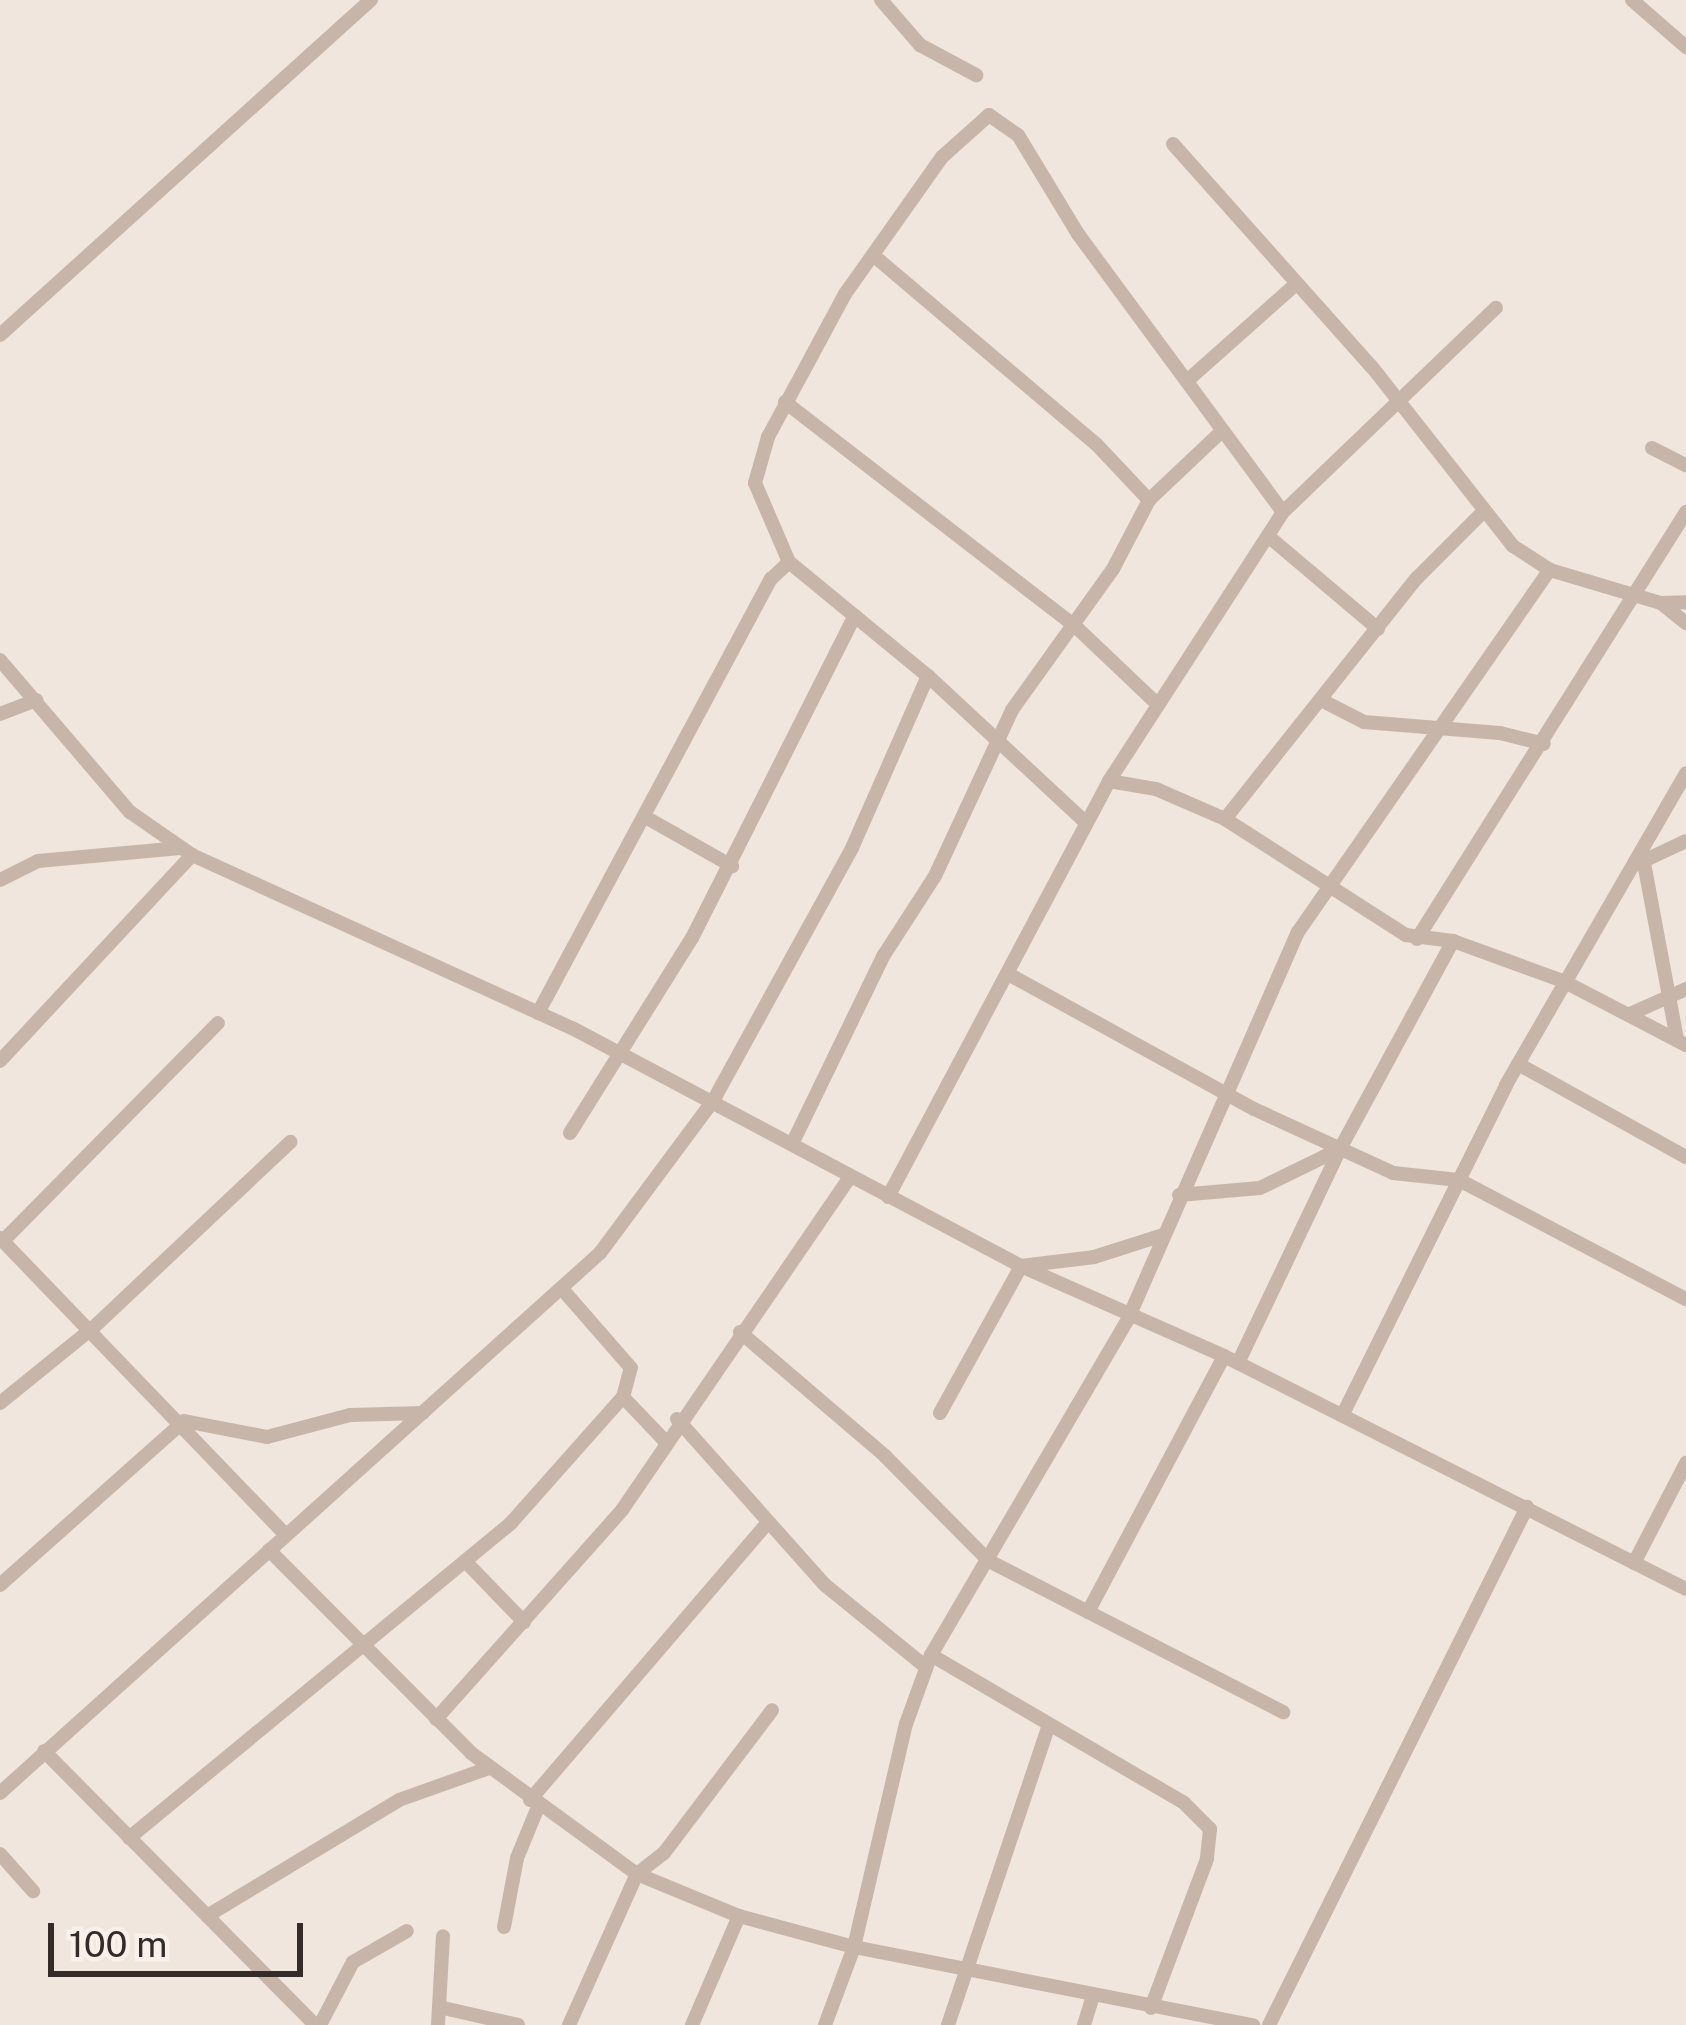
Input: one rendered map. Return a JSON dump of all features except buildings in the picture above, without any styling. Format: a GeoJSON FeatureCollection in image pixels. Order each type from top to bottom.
{"type":"FeatureCollection","features":[{"type":"Feature","properties":{"kind":"street"},"geometry":{"type":"LineString","coordinates":[[0,335],[371,0]]}},
{"type":"Feature","properties":{"kind":"street"},"geometry":{"type":"LineString","coordinates":[[881,0],[920,45],[976,75]]}},
{"type":"Feature","properties":{"kind":"street"},"geometry":{"type":"LineString","coordinates":[[1632,0],[1686,47]]}},
{"type":"Feature","properties":{"kind":"street"},"geometry":{"type":"LineString","coordinates":[[1085,822],[928,676],[789,562],[755,483],[784,402],[873,254],[958,138],[998,116],[1283,512]]}},
{"type":"Feature","properties":{"kind":"street"},"geometry":{"type":"LineString","coordinates":[[1173,144],[1513,545],[1550,570],[1661,604],[1686,622]]}},
{"type":"Feature","properties":{"kind":"street"},"geometry":{"type":"LineString","coordinates":[[873,254],[1097,445],[1149,500]]}},
{"type":"Feature","properties":{"kind":"street"},"geometry":{"type":"LineString","coordinates":[[1188,380],[1295,284]]}},
{"type":"Feature","properties":{"kind":"street"},"geometry":{"type":"LineString","coordinates":[[889,1197],[1010,975],[1085,822],[1155,702],[1283,512],[1393,399],[1496,308]]}},
{"type":"Feature","properties":{"kind":"street"},"geometry":{"type":"LineString","coordinates":[[784,402],[874,464],[1075,626],[1155,702]]}},
{"type":"Feature","properties":{"kind":"street"},"geometry":{"type":"LineString","coordinates":[[793,1142],[884,955],[935,876],[996,739],[1075,626],[1149,500],[1222,432]]}},
{"type":"Feature","properties":{"kind":"street"},"geometry":{"type":"LineString","coordinates":[[1652,448],[1686,465]]}},
{"type":"Feature","properties":{"kind":"street"},"geometry":{"type":"LineString","coordinates":[[1225,819],[1378,629],[1484,511]]}},
{"type":"Feature","properties":{"kind":"street"},"geometry":{"type":"LineString","coordinates":[[1417,939],[1686,512]]}},
{"type":"Feature","properties":{"kind":"street"},"geometry":{"type":"LineString","coordinates":[[1268,536],[1378,629]]}},
{"type":"Feature","properties":{"kind":"street"},"geometry":{"type":"LineString","coordinates":[[538,1013],[647,818],[771,578],[789,562]]}},
{"type":"Feature","properties":{"kind":"street"},"geometry":{"type":"LineString","coordinates":[[825,2025],[854,1947],[928,1661],[1128,1319],[1221,1093],[1326,884],[1439,732],[1550,570]]}},
{"type":"Feature","properties":{"kind":"street"},"geometry":{"type":"LineString","coordinates":[[1661,604],[1686,602]]}},
{"type":"Feature","properties":{"kind":"street"},"geometry":{"type":"LineString","coordinates":[[570,1133],[732,866],[855,616]]}},
{"type":"Feature","properties":{"kind":"street"},"geometry":{"type":"LineString","coordinates":[[0,660],[130,812],[186,852],[538,1013],[793,1142],[850,1178],[1021,1266],[1343,1414],[1686,1589]]}},
{"type":"Feature","properties":{"kind":"street"},"geometry":{"type":"LineString","coordinates":[[0,1792],[600,1253],[713,1101],[852,848],[928,676]]}},
{"type":"Feature","properties":{"kind":"street"},"geometry":{"type":"LineString","coordinates":[[0,713],[36,700]]}},
{"type":"Feature","properties":{"kind":"street"},"geometry":{"type":"LineString","coordinates":[[1323,701],[1364,722],[1439,732],[1500,733],[1544,744]]}},
{"type":"Feature","properties":{"kind":"street"},"geometry":{"type":"LineString","coordinates":[[1343,1414],[1518,1064],[1686,773]]}},
{"type":"Feature","properties":{"kind":"street"},"geometry":{"type":"LineString","coordinates":[[1109,781],[1156,789],[1225,819],[1417,939],[1454,941],[1563,981],[1681,1043]]}},
{"type":"Feature","properties":{"kind":"street"},"geometry":{"type":"LineString","coordinates":[[647,818],[732,866]]}},
{"type":"Feature","properties":{"kind":"street"},"geometry":{"type":"LineString","coordinates":[[1637,865],[1686,841]]}},
{"type":"Feature","properties":{"kind":"street"},"geometry":{"type":"LineString","coordinates":[[0,880],[38,861],[186,852]]}},
{"type":"Feature","properties":{"kind":"street"},"geometry":{"type":"LineString","coordinates":[[0,1061],[186,852]]}},
{"type":"Feature","properties":{"kind":"street"},"geometry":{"type":"LineString","coordinates":[[1637,865],[1679,993],[1681,1043]]}},
{"type":"Feature","properties":{"kind":"street"},"geometry":{"type":"LineString","coordinates":[[1088,1612],[1231,1360],[1454,941]]}},
{"type":"Feature","properties":{"kind":"street"},"geometry":{"type":"LineString","coordinates":[[1010,975],[1221,1093],[1393,1173],[1459,1180],[1686,1299]]}},
{"type":"Feature","properties":{"kind":"street"},"geometry":{"type":"LineString","coordinates":[[1628,1015],[1679,993]]}},
{"type":"Feature","properties":{"kind":"street"},"geometry":{"type":"LineString","coordinates":[[218,1023],[2,1239],[184,1421],[286,1535]]}},
{"type":"Feature","properties":{"kind":"street"},"geometry":{"type":"LineString","coordinates":[[1518,1064],[1686,1156]]}},
{"type":"Feature","properties":{"kind":"street"},"geometry":{"type":"LineString","coordinates":[[0,1402],[94,1328],[290,1142]]}},
{"type":"Feature","properties":{"kind":"street"},"geometry":{"type":"LineString","coordinates":[[1179,1195],[1261,1188],[1340,1149]]}},
{"type":"Feature","properties":{"kind":"street"},"geometry":{"type":"LineString","coordinates":[[436,1719],[622,1510],[677,1419],[850,1178]]}},
{"type":"Feature","properties":{"kind":"street"},"geometry":{"type":"LineString","coordinates":[[1021,1266],[1094,1257],[1163,1235]]}},
{"type":"Feature","properties":{"kind":"street"},"geometry":{"type":"LineString","coordinates":[[940,1413],[1021,1266]]}},
{"type":"Feature","properties":{"kind":"street"},"geometry":{"type":"LineString","coordinates":[[130,1838],[466,1562],[547,1487],[622,1397],[631,1368],[562,1289]]}},
{"type":"Feature","properties":{"kind":"street"},"geometry":{"type":"LineString","coordinates":[[740,1332],[885,1456],[989,1561],[1282,1712]]}},
{"type":"Feature","properties":{"kind":"street"},"geometry":{"type":"LineString","coordinates":[[622,1397],[667,1442]]}},
{"type":"Feature","properties":{"kind":"street"},"geometry":{"type":"LineString","coordinates":[[184,1421],[267,1437],[350,1415],[423,1413]]}},
{"type":"Feature","properties":{"kind":"street"},"geometry":{"type":"LineString","coordinates":[[677,1419],[847,1605],[928,1661],[1184,1803],[1210,1829],[1211,1847],[1151,2008]]}},
{"type":"Feature","properties":{"kind":"street"},"geometry":{"type":"LineString","coordinates":[[0,1585],[184,1421]]}},
{"type":"Feature","properties":{"kind":"street"},"geometry":{"type":"LineString","coordinates":[[1634,1563],[1686,1463]]}},
{"type":"Feature","properties":{"kind":"street"},"geometry":{"type":"LineString","coordinates":[[1269,2025],[1527,1508]]}},
{"type":"Feature","properties":{"kind":"street"},"geometry":{"type":"LineString","coordinates":[[504,1927],[534,1803],[768,1522]]}},
{"type":"Feature","properties":{"kind":"street"},"geometry":{"type":"LineString","coordinates":[[269,1550],[489,1768],[637,1874],[739,1916],[854,1947],[1092,1999],[1253,2025]]}},
{"type":"Feature","properties":{"kind":"street"},"geometry":{"type":"LineString","coordinates":[[466,1562],[524,1622]]}},
{"type":"Feature","properties":{"kind":"street"},"geometry":{"type":"LineString","coordinates":[[569,2025],[637,1874],[664,1853],[772,1711]]}},
{"type":"Feature","properties":{"kind":"street"},"geometry":{"type":"LineString","coordinates":[[948,2025],[1048,1728]]}},
{"type":"Feature","properties":{"kind":"street"},"geometry":{"type":"LineString","coordinates":[[44,1751],[317,2025],[353,1962],[407,1930]]}},
{"type":"Feature","properties":{"kind":"street"},"geometry":{"type":"LineString","coordinates":[[206,1916],[399,1800],[489,1768]]}},
{"type":"Feature","properties":{"kind":"street"},"geometry":{"type":"LineString","coordinates":[[0,1854],[33,1891]]}},
{"type":"Feature","properties":{"kind":"street"},"geometry":{"type":"LineString","coordinates":[[692,2025],[739,1916]]}},
{"type":"Feature","properties":{"kind":"street"},"geometry":{"type":"LineString","coordinates":[[438,2025],[443,1936]]}},
{"type":"Feature","properties":{"kind":"street"},"geometry":{"type":"LineString","coordinates":[[1084,2025],[1092,1999]]}},
{"type":"Feature","properties":{"kind":"street"},"geometry":{"type":"LineString","coordinates":[[439,2007],[518,2025]]}}]}
